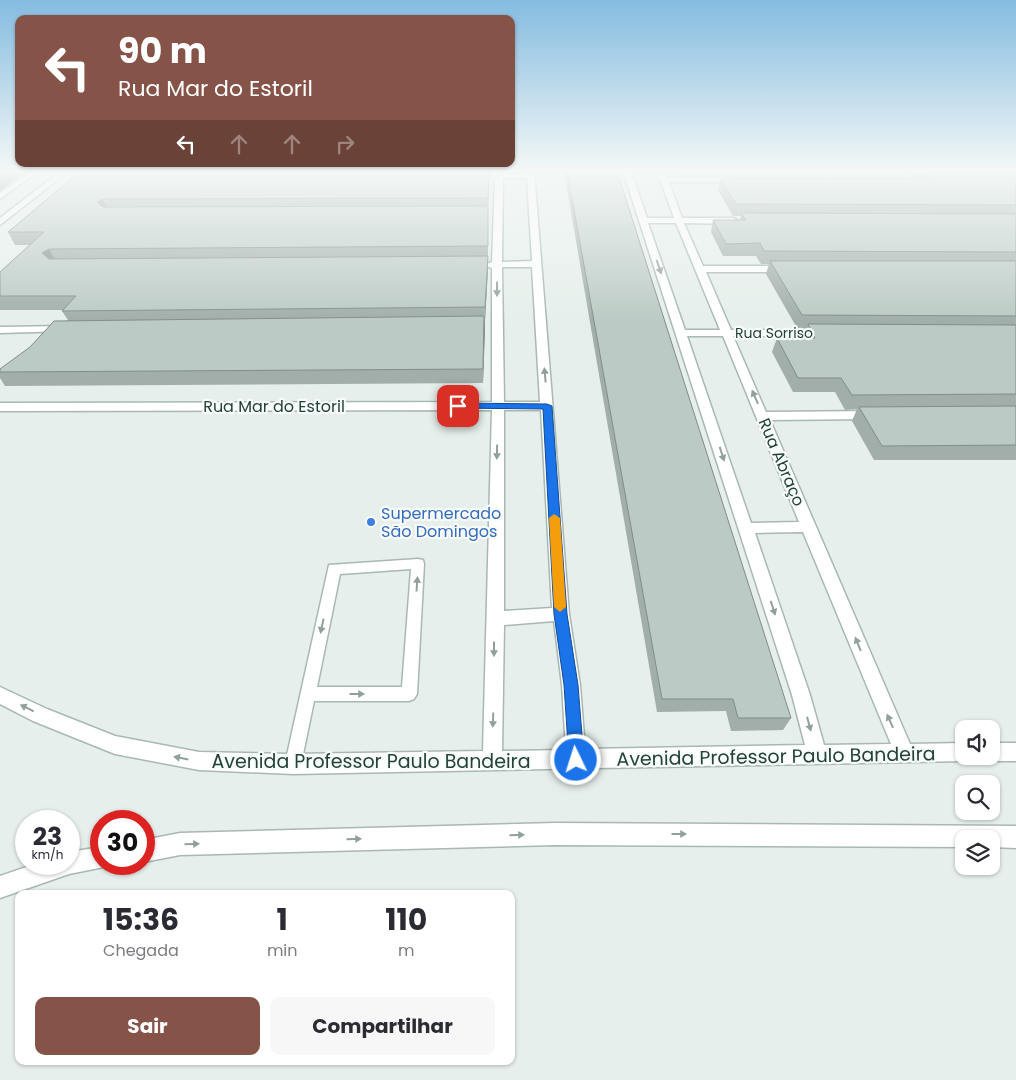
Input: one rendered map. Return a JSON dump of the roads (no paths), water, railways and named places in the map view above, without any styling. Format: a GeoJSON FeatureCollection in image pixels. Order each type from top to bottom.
{"type":"FeatureCollection","features":[{"type":"Feature","properties":{"kind":"street"},"geometry":{"type":"LineString","coordinates":[[492,760],[498,406],[492,325],[497,265],[494,221]]}},
{"type":"Feature","properties":{"kind":"street"},"geometry":{"type":"LineString","coordinates":[[533,221],[561,614],[571,685],[576,760]]}},
{"type":"Feature","properties":{"kind":"street"},"geometry":{"type":"LineString","coordinates":[[643,221],[682,332],[801,695],[817,753]]}},
{"type":"Feature","properties":{"kind":"street","name":"Rua Abraço"},"geometry":{"type":"LineString","coordinates":[[680,221],[904,753]]}},
{"type":"Feature","properties":{"kind":"street"},"geometry":{"type":"LineString","coordinates":[[477,265],[535,264]]}},
{"type":"Feature","properties":{"kind":"street"},"geometry":{"type":"LineString","coordinates":[[700,269],[799,269]]}},
{"type":"Feature","properties":{"kind":"street"},"geometry":{"type":"LineString","coordinates":[[0,330],[80,329]]}},
{"type":"Feature","properties":{"kind":"street","name":"Rua Sorriso"},"geometry":{"type":"LineString","coordinates":[[682,332],[836,333]]}},
{"type":"Feature","properties":{"kind":"street","name":"Rua Mar do Estoril"},"geometry":{"type":"LineString","coordinates":[[0,407],[547,406]]}},
{"type":"Feature","properties":{"kind":"street"},"geometry":{"type":"LineString","coordinates":[[763,416],[890,415]]}},
{"type":"Feature","properties":{"kind":"street"},"geometry":{"type":"LineString","coordinates":[[746,528],[810,527]]}},
{"type":"Feature","properties":{"kind":"street"},"geometry":{"type":"LineString","coordinates":[[494,619],[561,614]]}},
{"type":"Feature","properties":{"kind":"street","name":"Avenida Professor Paulo Bandeira"},"geometry":{"type":"LineString","coordinates":[[0,695],[40,715],[115,745],[199,761],[293,764],[576,760],[817,753],[955,752]]}},
{"type":"Feature","properties":{"kind":"street"},"geometry":{"type":"LineString","coordinates":[[1000,752],[1016,752]]}},
{"type":"Feature","properties":{"kind":"street"},"geometry":{"type":"LineString","coordinates":[[155,849],[180,844],[555,834],[1015,839]]}},
{"type":"Feature","properties":{"kind":"street"},"geometry":{"type":"LineString","coordinates":[[0,887],[32,875]]}},
{"type":"Feature","properties":{"kind":"lane"},"geometry":{"type":"LineString","coordinates":[[293,764],[334,569],[418,564],[409,694],[308,694]]}},
{"type":"Feature","properties":{"kind":"place","name":"Supermercado São Domingos"},"geometry":{"type":"Point","coordinates":[371,522]}}]}
